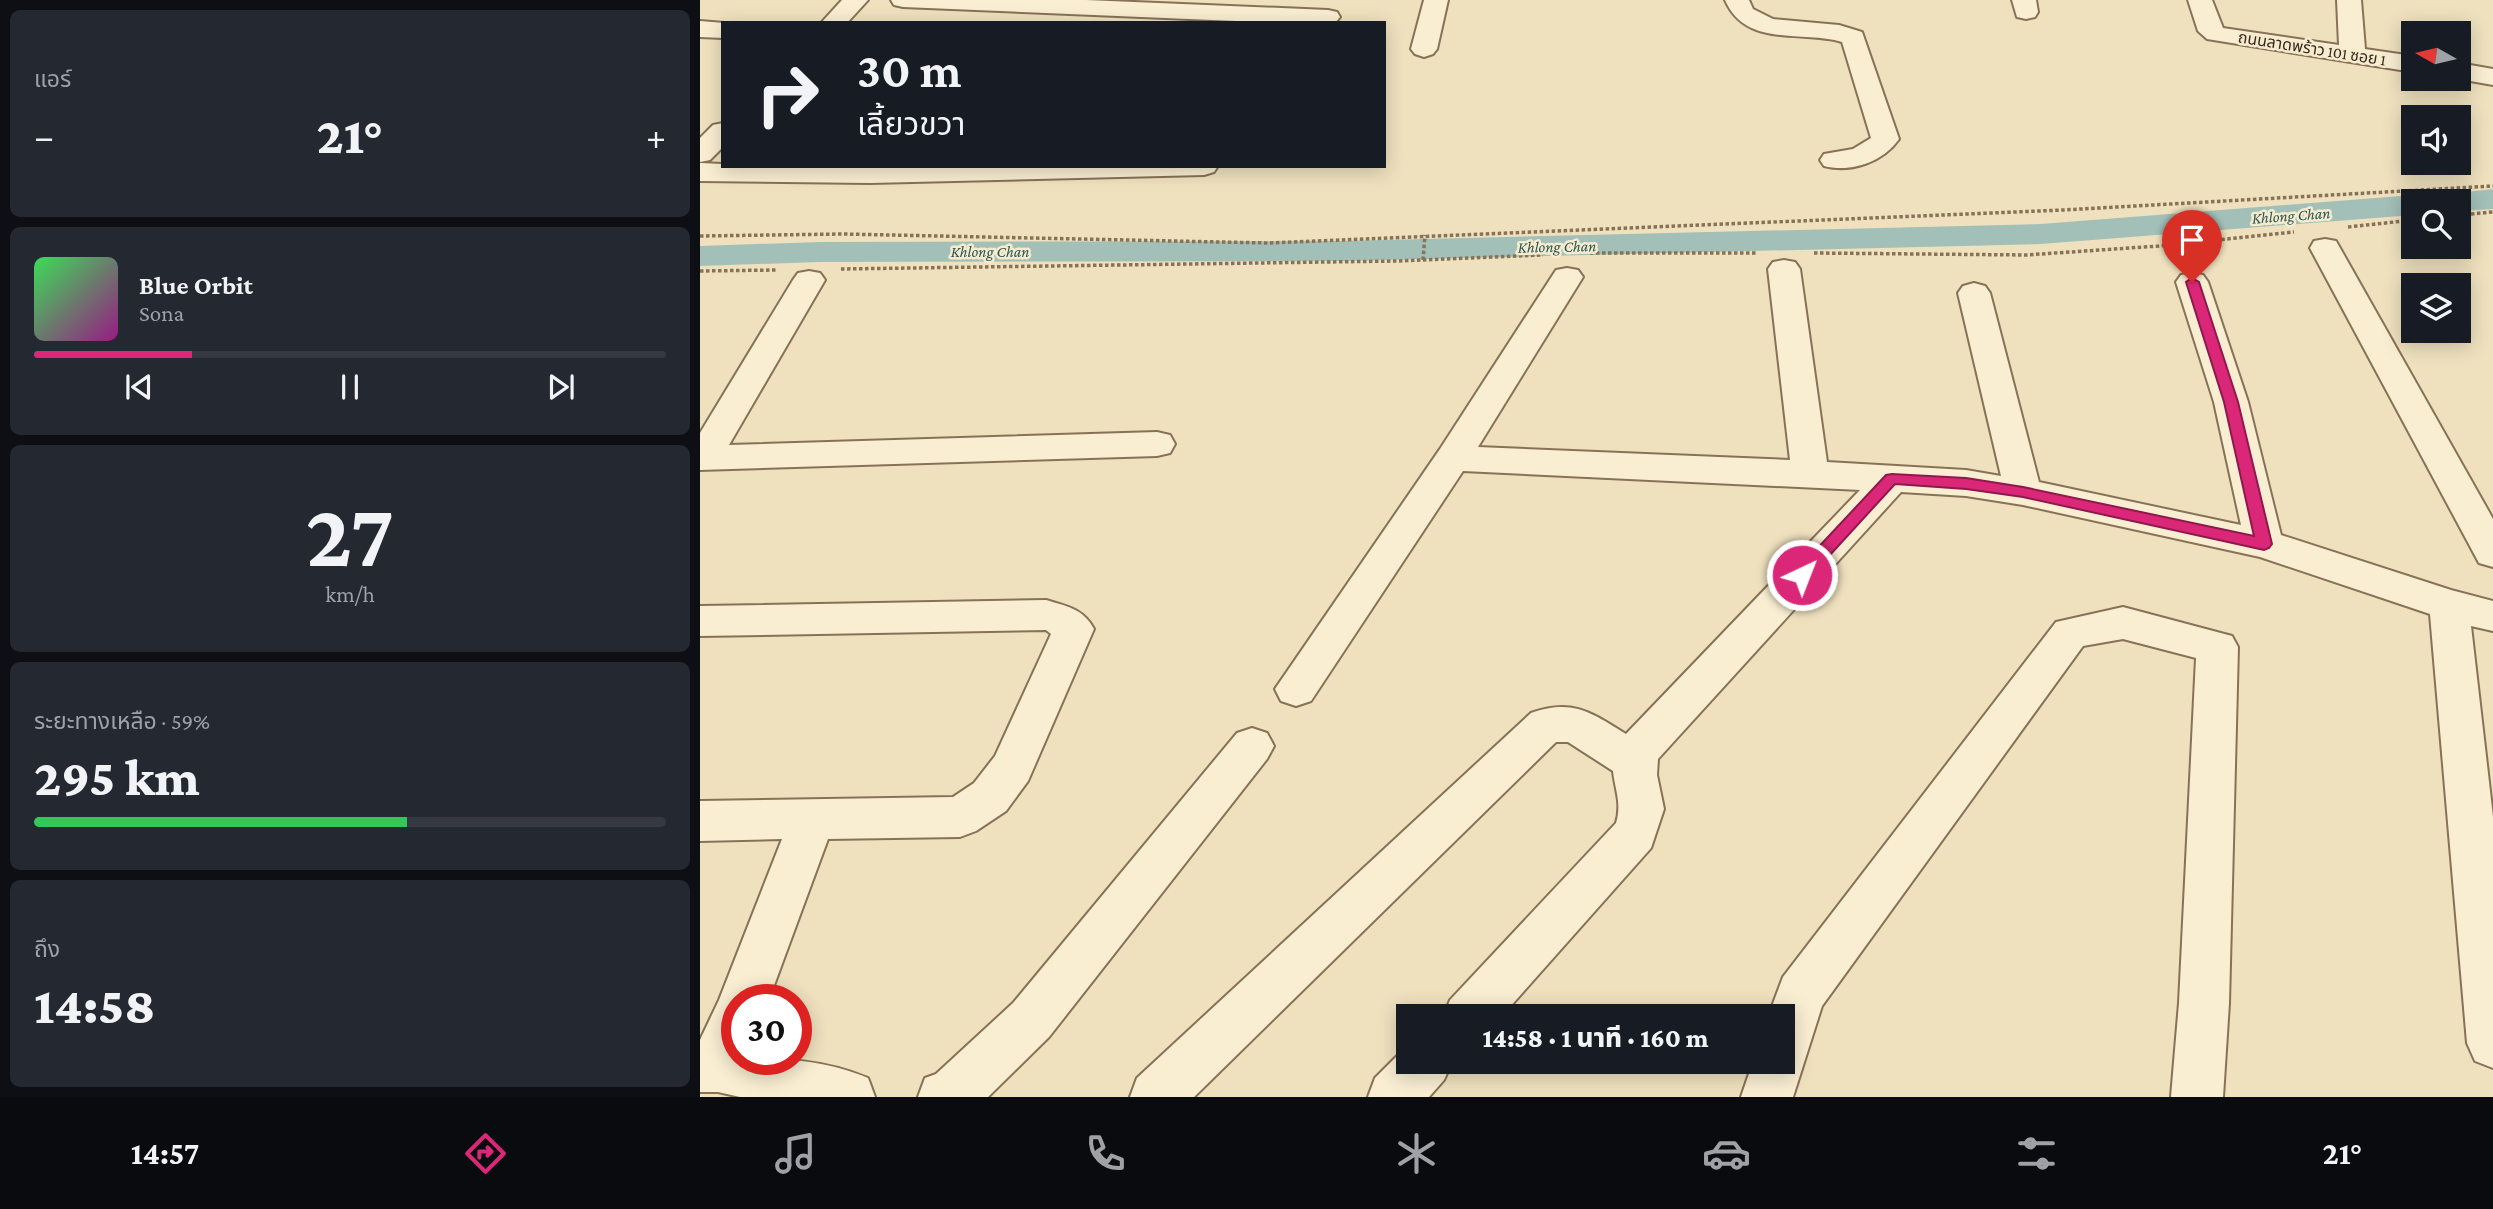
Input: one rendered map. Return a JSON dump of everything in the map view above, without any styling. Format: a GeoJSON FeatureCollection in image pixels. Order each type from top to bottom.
{"type":"FeatureCollection","features":[{"type":"Feature","properties":{"kind":"street"},"geometry":{"type":"LineString","coordinates":[[835,21],[856,0]]}},
{"type":"Feature","properties":{"kind":"street"},"geometry":{"type":"LineString","coordinates":[[903,0],[1011,9],[1330,13]]}},
{"type":"Feature","properties":{"kind":"street"},"geometry":{"type":"LineString","coordinates":[[1424,50],[1436,0]]}},
{"type":"Feature","properties":{"kind":"street"},"geometry":{"type":"LineString","coordinates":[[1737,0],[1741,13],[1751,21],[1770,27],[1841,32],[1853,37],[1885,139],[1877,149],[1860,158],[1834,160]]}},
{"type":"Feature","properties":{"kind":"street","name":"ถนนลาดพร้าว 101 ซอย 1"},"geometry":{"type":"LineString","coordinates":[[2200,0],[2211,31],[2401,62]]}},
{"type":"Feature","properties":{"kind":"street"},"geometry":{"type":"LineString","coordinates":[[2349,0],[2352,53]]}},
{"type":"Feature","properties":{"kind":"street"},"geometry":{"type":"LineString","coordinates":[[700,29],[721,30]]}},
{"type":"Feature","properties":{"kind":"street"},"geometry":{"type":"LineString","coordinates":[[2471,74],[2493,78]]}},
{"type":"Feature","properties":{"kind":"street"},"geometry":{"type":"LineString","coordinates":[[700,154],[721,133]]}},
{"type":"Feature","properties":{"kind":"street"},"geometry":{"type":"LineString","coordinates":[[700,172],[1068,168]]}},
{"type":"Feature","properties":{"kind":"street"},"geometry":{"type":"LineString","coordinates":[[2325,248],[2493,553]]}},
{"type":"Feature","properties":{"kind":"street"},"geometry":{"type":"LineString","coordinates":[[1784,269],[1810,474]]}},
{"type":"Feature","properties":{"kind":"street"},"geometry":{"type":"LineString","coordinates":[[1296,689],[1453,458],[1567,276]]}},
{"type":"Feature","properties":{"kind":"street"},"geometry":{"type":"LineString","coordinates":[[702,458],[809,281]]}},
{"type":"Feature","properties":{"kind":"street"},"geometry":{"type":"LineString","coordinates":[[2192,282],[2231,402],[2264,544]]}},
{"type":"Feature","properties":{"kind":"street"},"geometry":{"type":"LineString","coordinates":[[1974,293],[2023,492]]}},
{"type":"Feature","properties":{"kind":"street"},"geometry":{"type":"LineString","coordinates":[[702,458],[1157,444]]}},
{"type":"Feature","properties":{"kind":"street"},"geometry":{"type":"LineString","coordinates":[[1453,458],[1966,483],[2023,492],[2264,544],[2449,605],[2493,616]]}},
{"type":"Feature","properties":{"kind":"street"},"geometry":{"type":"LineString","coordinates":[[1480,1004],[1635,834],[1642,804],[1633,761],[1641,748],[1892,479]]}},
{"type":"Feature","properties":{"kind":"street"},"geometry":{"type":"LineString","coordinates":[[2449,605],[2482,821],[2493,1043]]}},
{"type":"Feature","properties":{"kind":"street"},"geometry":{"type":"LineString","coordinates":[[700,621],[1046,615],[1062,620],[1074,629],[1012,768],[990,797],[960,817],[700,821]]}},
{"type":"Feature","properties":{"kind":"street"},"geometry":{"type":"LineString","coordinates":[[1795,1012],[1801,994],[2070,633],[2123,623],[2217,647],[2204,1003],[2197,1097]]}},
{"type":"Feature","properties":{"kind":"street"},"geometry":{"type":"LineString","coordinates":[[1156,1097],[1546,724],[1575,724],[1633,761]]}},
{"type":"Feature","properties":{"kind":"street"},"geometry":{"type":"LineString","coordinates":[[944,1097],[952,1095],[1031,1020],[1252,746]]}},
{"type":"Feature","properties":{"kind":"street"},"geometry":{"type":"LineString","coordinates":[[750,984],[812,820]]}},
{"type":"Feature","properties":{"kind":"street"},"geometry":{"type":"LineString","coordinates":[[721,1045],[709,1066],[849,1097]]}},
{"type":"Feature","properties":{"kind":"street"},"geometry":{"type":"LineString","coordinates":[[1394,1097],[1415,1074]]}},
{"type":"Feature","properties":{"kind":"street"},"geometry":{"type":"LineString","coordinates":[[1768,1097],[1775,1074]]}},
{"type":"Feature","properties":{"kind":"path"},"geometry":{"type":"LineString","coordinates":[[700,236],[844,234],[1268,243],[2063,210],[2493,186]]}},
{"type":"Feature","properties":{"kind":"path"},"geometry":{"type":"LineString","coordinates":[[2471,214],[2493,212]]}},
{"type":"Feature","properties":{"kind":"path"},"geometry":{"type":"LineString","coordinates":[[1423,260],[1425,235]]}},
{"type":"Feature","properties":{"kind":"waterway","name":"Khlong Chan"},"geometry":{"type":"LineString","coordinates":[[2471,200],[2493,199]]}},
{"type":"Feature","properties":{"kind":"waterway","name":"Khlong Chan"},"geometry":{"type":"LineString","coordinates":[[700,256],[820,252],[1342,251],[2041,234],[2401,206]]}},
{"type":"Feature","properties":{"kind":"route"},"geometry":{"type":"LineString","coordinates":[[1802,575],[1892,479],[1966,483],[2023,492],[2264,544],[2231,402],[2192,282]]}}]}
